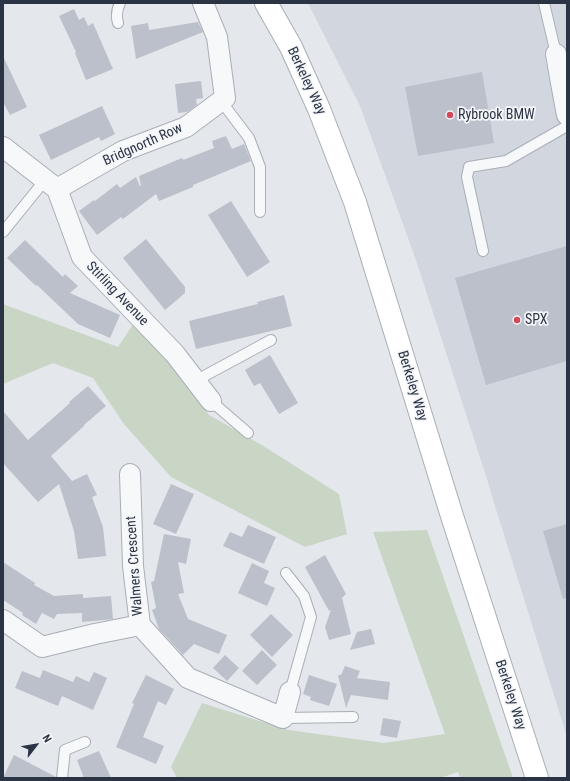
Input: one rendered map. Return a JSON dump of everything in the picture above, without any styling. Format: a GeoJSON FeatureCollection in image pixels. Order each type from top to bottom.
{"type":"FeatureCollection","features":[{"type":"Feature","properties":{"kind":"main road","name":"Berkeley Way"},"geometry":{"type":"LineString","coordinates":[[266,3],[291,47],[319,108],[355,202],[452,516],[537,778]]}},
{"type":"Feature","properties":{"kind":"street"},"geometry":{"type":"LineString","coordinates":[[203,3],[217,37],[225,98],[221,101]]}},
{"type":"Feature","properties":{"kind":"street"},"geometry":{"type":"LineString","coordinates":[[556,54],[564,82],[567,115]]}},
{"type":"Feature","properties":{"kind":"street","name":"Bridgnorth Row"},"geometry":{"type":"LineString","coordinates":[[51,184],[123,151],[186,127],[221,101]]}},
{"type":"Feature","properties":{"kind":"street"},"geometry":{"type":"LineString","coordinates":[[3,147],[51,184]]}},
{"type":"Feature","properties":{"kind":"street","name":"Stirling Avenue"},"geometry":{"type":"LineString","coordinates":[[51,184],[82,257],[175,354],[211,401]]}},
{"type":"Feature","properties":{"kind":"street","name":"Walmers Crescent"},"geometry":{"type":"LineString","coordinates":[[130,474],[133,566],[140,625],[188,678],[283,718]]}},
{"type":"Feature","properties":{"kind":"street"},"geometry":{"type":"LineString","coordinates":[[3,620],[42,647],[140,625]]}},
{"type":"Feature","properties":{"kind":"street"},"geometry":{"type":"LineString","coordinates":[[283,718],[290,692]]}},
{"type":"Feature","properties":{"kind":"lane"},"geometry":{"type":"LineString","coordinates":[[118,23],[117,13],[120,3]]}},
{"type":"Feature","properties":{"kind":"lane"},"geometry":{"type":"LineString","coordinates":[[544,3],[556,54]]}},
{"type":"Feature","properties":{"kind":"lane"},"geometry":{"type":"LineString","coordinates":[[221,101],[249,138],[260,167],[260,212]]}},
{"type":"Feature","properties":{"kind":"lane"},"geometry":{"type":"LineString","coordinates":[[483,251],[467,177],[469,167],[506,161],[567,126]]}},
{"type":"Feature","properties":{"kind":"lane"},"geometry":{"type":"LineString","coordinates":[[3,232],[51,184]]}},
{"type":"Feature","properties":{"kind":"lane"},"geometry":{"type":"LineString","coordinates":[[195,381],[271,340]]}},
{"type":"Feature","properties":{"kind":"lane"},"geometry":{"type":"LineString","coordinates":[[211,401],[248,433]]}},
{"type":"Feature","properties":{"kind":"lane"},"geometry":{"type":"LineString","coordinates":[[286,573],[304,596],[311,617],[290,692]]}},
{"type":"Feature","properties":{"kind":"lane"},"geometry":{"type":"LineString","coordinates":[[283,718],[353,717]]}},
{"type":"Feature","properties":{"kind":"lane"},"geometry":{"type":"LineString","coordinates":[[62,778],[65,750],[85,742]]}},
{"type":"Feature","properties":{"kind":"shaded area"},"geometry":{"type":"Polygon","coordinates":[[[308,3],[567,3],[567,737],[487,479],[415,257],[360,106],[308,3]]]}},
{"type":"Feature","properties":{"kind":"green space"},"geometry":{"type":"Polygon","coordinates":[[[3,304],[118,347],[134,323],[174,363],[209,415],[265,447],[339,494],[347,534],[305,547],[171,477],[124,424],[93,378],[53,363],[3,384],[3,304]]]}},
{"type":"Feature","properties":{"kind":"green space"},"geometry":{"type":"Polygon","coordinates":[[[427,530],[513,778],[460,778],[458,772],[440,778],[177,778],[171,767],[202,703],[288,730],[384,743],[445,734],[373,532],[427,530]]]}},
{"type":"Feature","properties":{"kind":"building"},"geometry":{"type":"Polygon","coordinates":[[[74,9],[79,20],[84,17],[88,26],[93,23],[113,69],[86,80],[75,53],[76,52],[59,16],[74,9]]]}},
{"type":"Feature","properties":{"kind":"building"},"geometry":{"type":"Polygon","coordinates":[[[198,22],[203,32],[136,59],[131,26],[148,23],[149,30],[198,22]]]}},
{"type":"Feature","properties":{"kind":"building"},"geometry":{"type":"Polygon","coordinates":[[[3,56],[27,107],[10,115],[3,102],[3,56]]]}},
{"type":"Feature","properties":{"kind":"building","name":"Rybrook BMW"},"geometry":{"type":"Polygon","coordinates":[[[482,72],[494,143],[418,156],[405,87],[482,72]]]}},
{"type":"Feature","properties":{"kind":"building"},"geometry":{"type":"Polygon","coordinates":[[[201,81],[203,98],[196,99],[197,105],[187,112],[178,113],[175,84],[201,81]]]}},
{"type":"Feature","properties":{"kind":"building"},"geometry":{"type":"Polygon","coordinates":[[[102,106],[115,134],[101,141],[99,137],[51,160],[39,135],[102,106]]]}},
{"type":"Feature","properties":{"kind":"building"},"geometry":{"type":"Polygon","coordinates":[[[226,136],[232,149],[244,144],[251,161],[159,201],[156,194],[123,219],[121,217],[97,235],[79,211],[117,184],[120,188],[136,177],[141,186],[139,176],[182,158],[183,160],[214,148],[212,141],[226,136]]]}},
{"type":"Feature","properties":{"kind":"building"},"geometry":{"type":"Polygon","coordinates":[[[231,201],[270,262],[247,277],[208,215],[231,201]]]}},
{"type":"Feature","properties":{"kind":"building"},"geometry":{"type":"Polygon","coordinates":[[[146,239],[185,287],[185,293],[165,310],[123,258],[146,239]]]}},
{"type":"Feature","properties":{"kind":"building"},"geometry":{"type":"Polygon","coordinates":[[[25,240],[63,277],[65,274],[78,286],[70,293],[120,315],[110,338],[78,324],[7,258],[25,240]]]}},
{"type":"Feature","properties":{"kind":"building","name":"SPX"},"geometry":{"type":"Polygon","coordinates":[[[567,246],[567,361],[486,385],[455,278],[567,246]]]}},
{"type":"Feature","properties":{"kind":"building"},"geometry":{"type":"Polygon","coordinates":[[[284,295],[292,326],[196,349],[189,321],[258,304],[257,302],[284,295]]]}},
{"type":"Feature","properties":{"kind":"building"},"geometry":{"type":"Polygon","coordinates":[[[270,355],[298,403],[279,414],[260,383],[254,386],[245,370],[270,355]]]}},
{"type":"Feature","properties":{"kind":"building"},"geometry":{"type":"Polygon","coordinates":[[[88,386],[106,406],[51,456],[72,481],[87,474],[97,495],[92,497],[103,527],[106,556],[78,559],[74,531],[59,484],[38,502],[3,463],[3,411],[28,440],[88,386]]]}},
{"type":"Feature","properties":{"kind":"building"},"geometry":{"type":"Polygon","coordinates":[[[171,484],[194,494],[176,534],[153,524],[171,484]]]}},
{"type":"Feature","properties":{"kind":"building"},"geometry":{"type":"Polygon","coordinates":[[[567,524],[567,598],[563,599],[543,531],[567,524]]]}},
{"type":"Feature","properties":{"kind":"building"},"geometry":{"type":"Polygon","coordinates":[[[248,525],[276,537],[264,564],[223,546],[230,532],[242,537],[248,525]]]}},
{"type":"Feature","properties":{"kind":"building"},"geometry":{"type":"Polygon","coordinates":[[[164,534],[191,539],[186,564],[178,562],[184,593],[178,594],[188,619],[227,635],[219,654],[194,644],[183,655],[159,629],[152,610],[156,608],[151,582],[154,581],[164,534]]]}},
{"type":"Feature","properties":{"kind":"building"},"geometry":{"type":"Polygon","coordinates":[[[325,555],[346,594],[342,598],[351,634],[329,640],[325,627],[331,610],[329,611],[305,567],[325,555]]]}},
{"type":"Feature","properties":{"kind":"building"},"geometry":{"type":"Polygon","coordinates":[[[3,562],[35,583],[34,585],[54,596],[83,594],[83,598],[111,596],[113,619],[82,622],[82,613],[57,614],[54,619],[42,613],[36,624],[22,615],[23,613],[3,600],[3,562]]]}},
{"type":"Feature","properties":{"kind":"building"},"geometry":{"type":"Polygon","coordinates":[[[252,563],[269,571],[264,583],[275,588],[267,606],[238,593],[252,563]]]}},
{"type":"Feature","properties":{"kind":"building"},"geometry":{"type":"Polygon","coordinates":[[[271,614],[293,635],[272,657],[250,635],[271,614]]]}},
{"type":"Feature","properties":{"kind":"building"},"geometry":{"type":"Polygon","coordinates":[[[371,629],[375,644],[350,650],[357,632],[371,629]]]}},
{"type":"Feature","properties":{"kind":"building"},"geometry":{"type":"Polygon","coordinates":[[[262,650],[277,665],[257,685],[242,671],[262,650]]]}},
{"type":"Feature","properties":{"kind":"building"},"geometry":{"type":"Polygon","coordinates":[[[225,655],[239,668],[227,681],[213,668],[225,655]]]}},
{"type":"Feature","properties":{"kind":"building"},"geometry":{"type":"Polygon","coordinates":[[[345,666],[360,671],[357,678],[390,682],[388,700],[351,695],[346,708],[338,675],[341,675],[345,666]]]}},
{"type":"Feature","properties":{"kind":"building"},"geometry":{"type":"Polygon","coordinates":[[[43,670],[73,682],[76,676],[89,682],[94,672],[107,678],[93,710],[62,696],[58,706],[15,688],[22,671],[40,678],[43,670]]]}},
{"type":"Feature","properties":{"kind":"building"},"geometry":{"type":"Polygon","coordinates":[[[146,675],[174,689],[166,705],[158,701],[143,737],[164,746],[156,764],[116,747],[134,704],[132,703],[146,675]]]}},
{"type":"Feature","properties":{"kind":"building"},"geometry":{"type":"Polygon","coordinates":[[[309,675],[337,684],[329,706],[310,700],[311,697],[303,694],[309,675]]]}},
{"type":"Feature","properties":{"kind":"building"},"geometry":{"type":"Polygon","coordinates":[[[383,718],[401,721],[397,738],[380,735],[383,718]]]}},
{"type":"Feature","properties":{"kind":"building"},"geometry":{"type":"Polygon","coordinates":[[[99,751],[111,778],[84,778],[77,760],[99,751]]]}},
{"type":"Feature","properties":{"kind":"building"},"geometry":{"type":"Polygon","coordinates":[[[14,755],[56,777],[56,778],[3,778],[14,755]]]}},
{"type":"Feature","properties":{"kind":"place","name":"Rybrook BMW"},"geometry":{"type":"Point","coordinates":[450,115]}},
{"type":"Feature","properties":{"kind":"place","name":"SPX"},"geometry":{"type":"Point","coordinates":[517,320]}}]}
